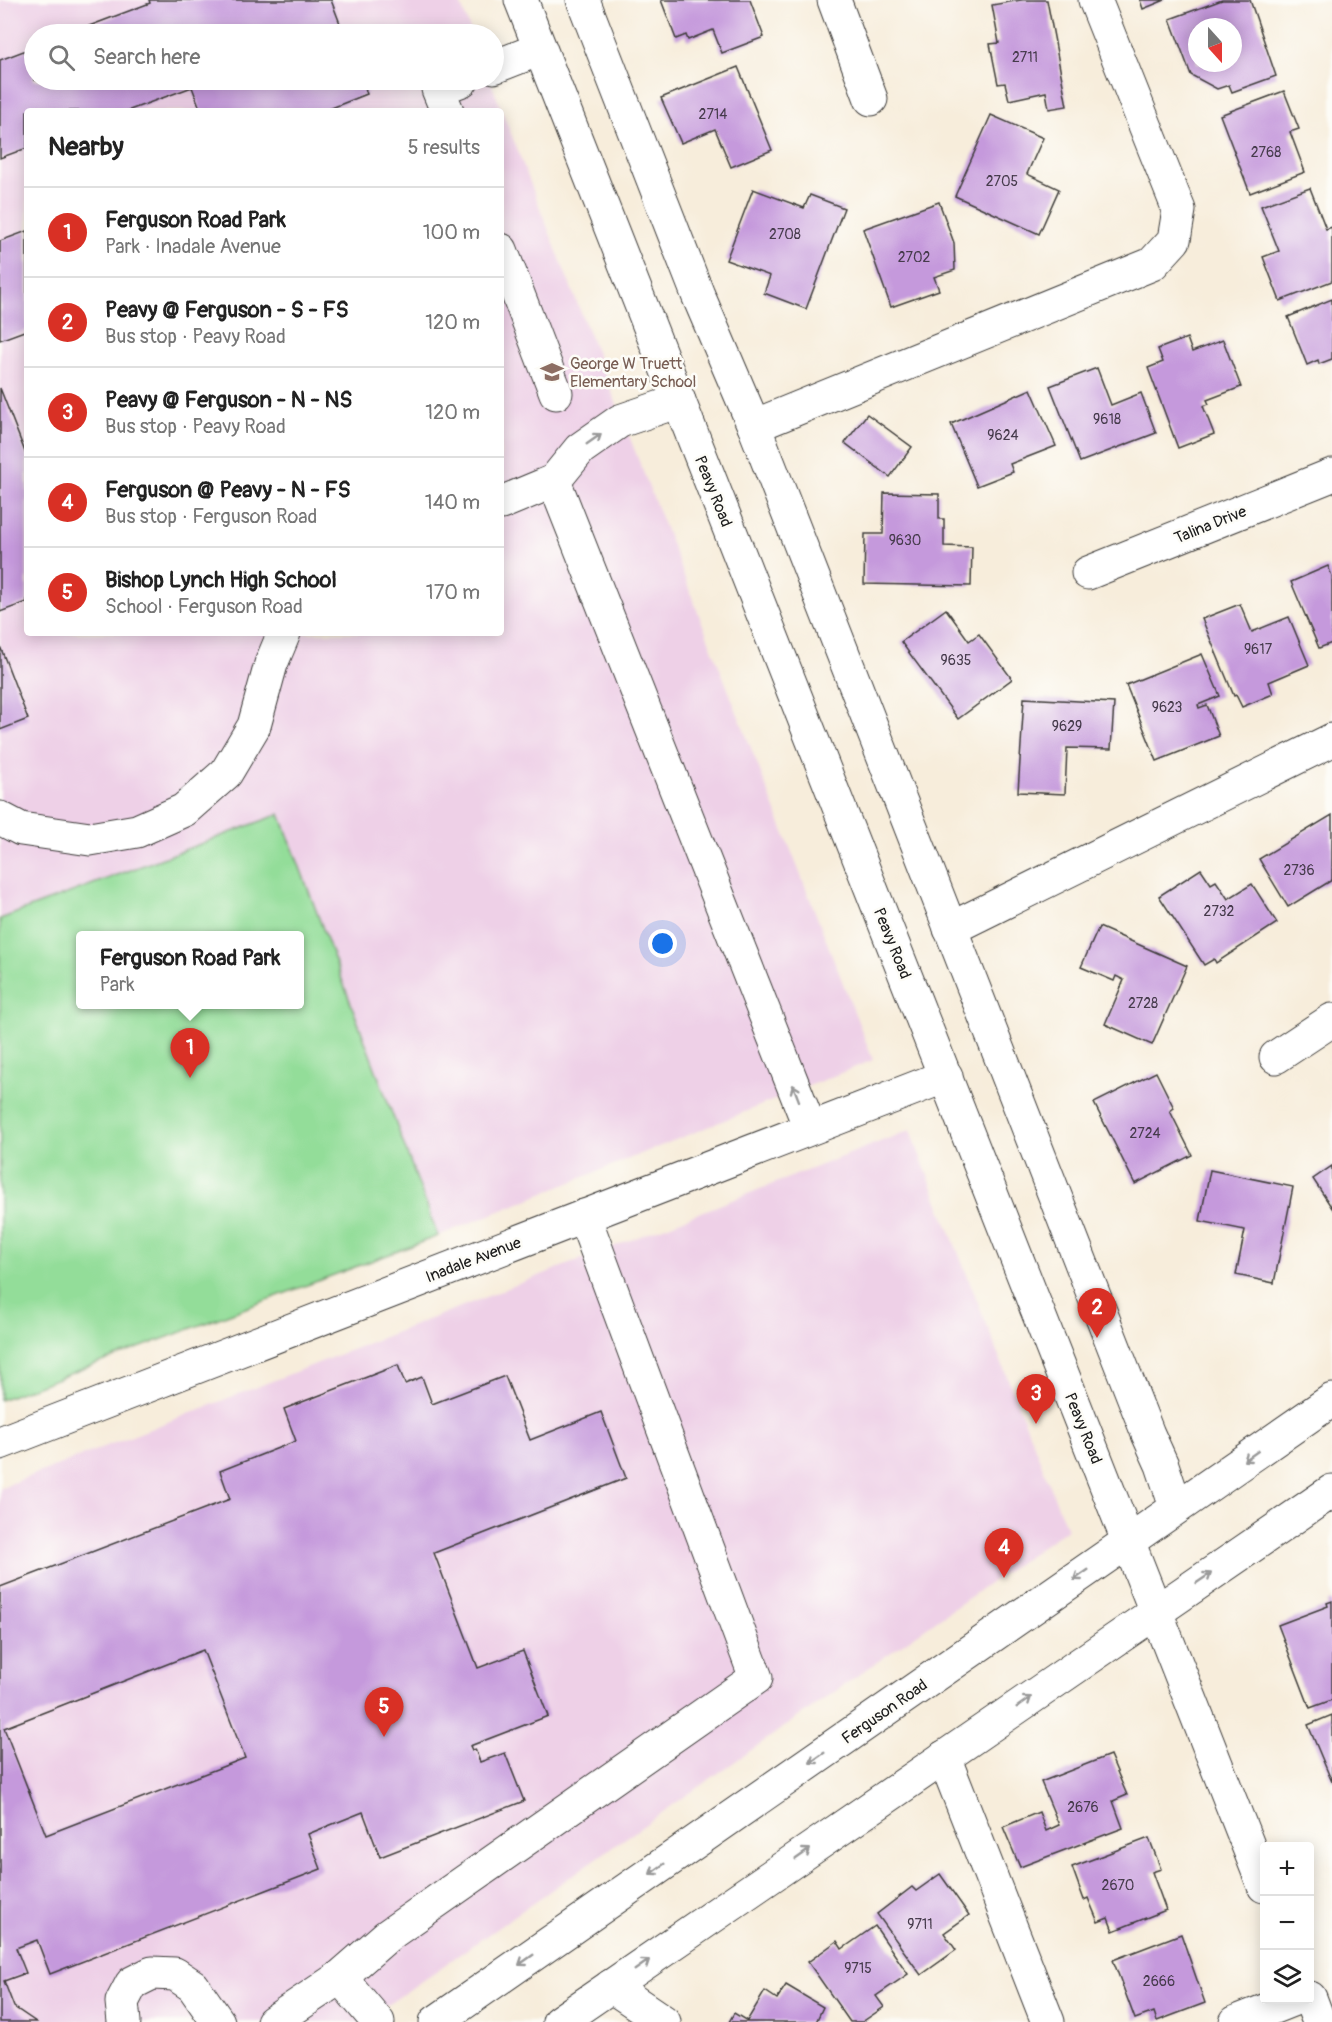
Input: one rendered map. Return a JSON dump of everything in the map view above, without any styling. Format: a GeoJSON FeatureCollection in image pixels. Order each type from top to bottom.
{"type":"FeatureCollection","features":[{"type":"Feature","properties":{"kind":"street","name":"Peavy Road"},"geometry":{"type":"LineString","coordinates":[[521,0],[1260,1876]]}},
{"type":"Feature","properties":{"kind":"street"},"geometry":{"type":"LineString","coordinates":[[583,0],[698,295],[754,426],[1162,1466],[1176,1508]]}},
{"type":"Feature","properties":{"kind":"street"},"geometry":{"type":"LineString","coordinates":[[834,0],[872,99]]}},
{"type":"Feature","properties":{"kind":"street"},"geometry":{"type":"LineString","coordinates":[[754,426],[1152,264],[1174,240],[1179,210],[1095,0]]}},
{"type":"Feature","properties":{"kind":"street"},"geometry":{"type":"LineString","coordinates":[[504,63],[540,49]]}},
{"type":"Feature","properties":{"kind":"street"},"geometry":{"type":"LineString","coordinates":[[438,90],[446,108]]}},
{"type":"Feature","properties":{"kind":"street"},"geometry":{"type":"LineString","coordinates":[[504,258],[556,393]]}},
{"type":"Feature","properties":{"kind":"street"},"geometry":{"type":"LineString","coordinates":[[504,502],[554,481],[580,449],[620,421],[679,401]]}},
{"type":"Feature","properties":{"kind":"street","name":"Talina Drive"},"geometry":{"type":"LineString","coordinates":[[1088,573],[1332,475]]}},
{"type":"Feature","properties":{"kind":"street"},"geometry":{"type":"LineString","coordinates":[[554,481],[810,1128]]}},
{"type":"Feature","properties":{"kind":"street"},"geometry":{"type":"LineString","coordinates":[[0,819],[21,829],[90,839],[137,831],[184,810],[226,773],[254,726],[271,664],[283,636]]}},
{"type":"Feature","properties":{"kind":"street"},"geometry":{"type":"LineString","coordinates":[[950,929],[1332,740]]}},
{"type":"Feature","properties":{"kind":"street"},"geometry":{"type":"LineString","coordinates":[[1276,1057],[1332,1020]]}},
{"type":"Feature","properties":{"kind":"street","name":"Inadale Avenue"},"geometry":{"type":"LineString","coordinates":[[0,1443],[946,1076]]}},
{"type":"Feature","properties":{"kind":"street"},"geometry":{"type":"LineString","coordinates":[[273,2022],[340,1977],[387,1936],[756,1678],[584,1216]]}},
{"type":"Feature","properties":{"kind":"street","name":"Ferguson Road"},"geometry":{"type":"LineString","coordinates":[[435,2022],[1332,1400]]}},
{"type":"Feature","properties":{"kind":"street"},"geometry":{"type":"LineString","coordinates":[[559,2022],[1332,1491]]}},
{"type":"Feature","properties":{"kind":"street"},"geometry":{"type":"LineString","coordinates":[[944,1757],[1048,2022]]}},
{"type":"Feature","properties":{"kind":"street"},"geometry":{"type":"LineString","coordinates":[[124,2022],[122,2002],[132,1983],[152,1973],[175,1974],[193,1986],[218,2022]]}},
{"type":"Feature","properties":{"kind":"street"},"geometry":{"type":"LineString","coordinates":[[340,1977],[378,2022]]}},
{"type":"Feature","properties":{"kind":"street"},"geometry":{"type":"LineString","coordinates":[[611,1986],[664,2022]]}},
{"type":"Feature","properties":{"kind":"street"},"geometry":{"type":"LineString","coordinates":[[1236,2022],[1282,2004]]}},
{"type":"Feature","properties":{"kind":"street"},"geometry":{"type":"LineString","coordinates":[[1312,2004],[1319,2022]]}},
{"type":"Feature","properties":{"kind":"shaded area","name":"George W Truett Elementary School"},"geometry":{"type":"Polygon","coordinates":[[[0,0],[459,0],[468,24],[24,24],[24,90],[494,90],[501,108],[24,108],[24,636],[504,636],[504,116],[873,1060],[438,1236],[280,815],[0,919],[0,0]]]}},
{"type":"Feature","properties":{"kind":"shaded area"},"geometry":{"type":"Polygon","coordinates":[[[910,1130],[1067,1529],[363,2022],[0,2022],[0,1488],[910,1130]]]}},
{"type":"Feature","properties":{"kind":"green space"},"geometry":{"type":"Polygon","coordinates":[[[280,814],[438,1236],[0,1400],[0,919],[280,814]]]}},
{"type":"Feature","properties":{"kind":"building"},"geometry":{"type":"Polygon","coordinates":[[[149,0],[331,0],[340,24],[94,24],[150,3],[149,0]]]}},
{"type":"Feature","properties":{"kind":"building"},"geometry":{"type":"Polygon","coordinates":[[[661,0],[750,0],[764,37],[722,53],[713,30],[688,40],[686,35],[676,39],[661,0]]]}},
{"type":"Feature","properties":{"kind":"building"},"geometry":{"type":"Polygon","coordinates":[[[1021,0],[1047,0],[1067,106],[1049,109],[1046,92],[1009,100],[1005,83],[998,84],[990,44],[999,43],[992,5],[1021,0]]]}},
{"type":"Feature","properties":{"kind":"building"},"geometry":{"type":"Polygon","coordinates":[[[1140,0],[1165,0],[1143,9],[1140,0]]]}},
{"type":"Feature","properties":{"kind":"building"},"geometry":{"type":"Polygon","coordinates":[[[1222,0],[1250,0],[1276,76],[1232,92],[1229,85],[1217,89],[1191,75],[1190,72],[1242,72],[1242,18],[1188,18],[1188,67],[1170,19],[1222,0]]]}},
{"type":"Feature","properties":{"kind":"building"},"geometry":{"type":"Polygon","coordinates":[[[24,51],[24,90],[184,90],[135,108],[24,108],[24,149],[0,158],[0,60],[24,51]]]}},
{"type":"Feature","properties":{"kind":"building"},"geometry":{"type":"Polygon","coordinates":[[[738,67],[772,150],[731,167],[715,129],[681,143],[661,98],[738,67]]]}},
{"type":"Feature","properties":{"kind":"building"},"geometry":{"type":"Polygon","coordinates":[[[193,90],[366,90],[367,94],[332,108],[200,108],[193,90]]]}},
{"type":"Feature","properties":{"kind":"building"},"geometry":{"type":"Polygon","coordinates":[[[1284,91],[1299,129],[1290,132],[1305,172],[1250,193],[1220,115],[1284,91]]]}},
{"type":"Feature","properties":{"kind":"building"},"geometry":{"type":"Polygon","coordinates":[[[991,115],[1043,138],[1027,174],[1059,189],[1039,234],[955,196],[991,115]]]}},
{"type":"Feature","properties":{"kind":"building"},"geometry":{"type":"Polygon","coordinates":[[[1310,188],[1326,229],[1332,227],[1332,281],[1280,301],[1263,257],[1279,251],[1261,206],[1310,188]]]}},
{"type":"Feature","properties":{"kind":"building"},"geometry":{"type":"Polygon","coordinates":[[[753,189],[804,208],[810,195],[844,208],[806,309],[764,293],[770,276],[726,260],[753,189]]]}},
{"type":"Feature","properties":{"kind":"building"},"geometry":{"type":"Polygon","coordinates":[[[939,202],[954,243],[955,270],[934,277],[939,290],[891,307],[863,229],[939,202]]]}},
{"type":"Feature","properties":{"kind":"building"},"geometry":{"type":"Polygon","coordinates":[[[24,232],[24,331],[0,340],[0,241],[24,232]]]}},
{"type":"Feature","properties":{"kind":"building"},"geometry":{"type":"Polygon","coordinates":[[[1332,299],[1332,359],[1319,364],[1318,360],[1307,365],[1288,317],[1332,299]]]}},
{"type":"Feature","properties":{"kind":"building"},"geometry":{"type":"Polygon","coordinates":[[[1187,338],[1192,352],[1223,340],[1241,387],[1207,400],[1209,404],[1203,406],[1214,434],[1178,448],[1148,368],[1163,362],[1158,349],[1187,338]]]}},
{"type":"Feature","properties":{"kind":"building"},"geometry":{"type":"Polygon","coordinates":[[[1097,368],[1111,405],[1141,393],[1156,433],[1080,462],[1050,386],[1097,368]]]}},
{"type":"Feature","properties":{"kind":"building"},"geometry":{"type":"Polygon","coordinates":[[[0,388],[24,449],[24,603],[0,612],[0,388]]]}},
{"type":"Feature","properties":{"kind":"building"},"geometry":{"type":"Polygon","coordinates":[[[1031,389],[1056,446],[1010,464],[1013,472],[977,486],[951,424],[1031,389]]]}},
{"type":"Feature","properties":{"kind":"building"},"geometry":{"type":"Polygon","coordinates":[[[867,414],[912,447],[890,477],[845,443],[867,414]]]}},
{"type":"Feature","properties":{"kind":"building"},"geometry":{"type":"Polygon","coordinates":[[[884,493],[939,494],[939,519],[944,519],[944,546],[972,547],[971,586],[864,584],[865,534],[883,534],[884,493]]]}},
{"type":"Feature","properties":{"kind":"building"},"geometry":{"type":"Polygon","coordinates":[[[1328,566],[1332,576],[1332,643],[1319,648],[1291,582],[1328,566]]]}},
{"type":"Feature","properties":{"kind":"building"},"geometry":{"type":"Polygon","coordinates":[[[1240,604],[1252,632],[1289,617],[1309,665],[1269,682],[1273,694],[1242,707],[1236,695],[1234,696],[1202,619],[1240,604]]]}},
{"type":"Feature","properties":{"kind":"building"},"geometry":{"type":"Polygon","coordinates":[[[946,609],[969,641],[979,634],[1012,679],[958,719],[901,642],[946,609]]]}},
{"type":"Feature","properties":{"kind":"building"},"geometry":{"type":"Polygon","coordinates":[[[0,646],[28,719],[0,730],[0,646]]]}},
{"type":"Feature","properties":{"kind":"building"},"geometry":{"type":"Polygon","coordinates":[[[1202,654],[1220,696],[1198,705],[1199,708],[1207,705],[1219,736],[1157,761],[1126,685],[1202,654]]]}},
{"type":"Feature","properties":{"kind":"building"},"geometry":{"type":"Polygon","coordinates":[[[1024,698],[1114,703],[1111,749],[1067,748],[1065,794],[1018,792],[1024,698]]]}},
{"type":"Feature","properties":{"kind":"building"},"geometry":{"type":"Polygon","coordinates":[[[1332,815],[1332,880],[1288,907],[1259,859],[1332,815]]]}},
{"type":"Feature","properties":{"kind":"building"},"geometry":{"type":"Polygon","coordinates":[[[1201,869],[1211,884],[1216,881],[1228,899],[1252,884],[1277,923],[1216,963],[1214,959],[1204,965],[1159,896],[1201,869]]]}},
{"type":"Feature","properties":{"kind":"building"},"geometry":{"type":"Polygon","coordinates":[[[1099,927],[1187,966],[1152,1045],[1105,1024],[1124,980],[1116,976],[1114,981],[1081,967],[1099,927]]]}},
{"type":"Feature","properties":{"kind":"building"},"geometry":{"type":"Polygon","coordinates":[[[1156,1072],[1174,1108],[1170,1111],[1192,1155],[1135,1184],[1094,1103],[1156,1072]]]}},
{"type":"Feature","properties":{"kind":"building"},"geometry":{"type":"Polygon","coordinates":[[[1332,1166],[1332,1208],[1313,1179],[1332,1166]]]}},
{"type":"Feature","properties":{"kind":"building"},"geometry":{"type":"Polygon","coordinates":[[[1210,1170],[1293,1187],[1274,1283],[1236,1275],[1245,1230],[1200,1221],[1210,1170]]]}},
{"type":"Feature","properties":{"kind":"building"},"geometry":{"type":"Polygon","coordinates":[[[398,1365],[405,1384],[422,1377],[432,1404],[505,1376],[530,1440],[601,1412],[626,1478],[434,1553],[478,1668],[523,1651],[548,1716],[470,1746],[472,1750],[475,1749],[480,1762],[505,1753],[524,1801],[380,1857],[363,1812],[308,1834],[321,1869],[50,1974],[37,1940],[16,1948],[26,1973],[4,1981],[14,2007],[36,2022],[0,2022],[0,1587],[230,1499],[220,1471],[296,1441],[284,1409],[398,1365]],[[203,1650],[4,1728],[46,1835],[245,1758],[203,1650]]]}},
{"type":"Feature","properties":{"kind":"building"},"geometry":{"type":"Polygon","coordinates":[[[1332,1601],[1332,1700],[1310,1708],[1278,1625],[1328,1606],[1327,1603],[1332,1601]]]}},
{"type":"Feature","properties":{"kind":"building"},"geometry":{"type":"Polygon","coordinates":[[[1332,1715],[1332,1782],[1308,1725],[1332,1715]]]}},
{"type":"Feature","properties":{"kind":"building"},"geometry":{"type":"Polygon","coordinates":[[[1110,1755],[1127,1795],[1113,1801],[1123,1828],[1020,1867],[1003,1827],[1039,1812],[1046,1831],[1059,1825],[1041,1782],[1110,1755]]]}},
{"type":"Feature","properties":{"kind":"building"},"geometry":{"type":"Polygon","coordinates":[[[1149,1838],[1161,1869],[1152,1872],[1166,1910],[1113,1931],[1108,1918],[1098,1922],[1088,1898],[1084,1900],[1072,1867],[1149,1838]]]}},
{"type":"Feature","properties":{"kind":"building"},"geometry":{"type":"Polygon","coordinates":[[[940,1874],[969,1915],[944,1933],[956,1950],[921,1975],[877,1914],[912,1887],[916,1891],[940,1874]]]}},
{"type":"Feature","properties":{"kind":"building"},"geometry":{"type":"Polygon","coordinates":[[[875,1926],[908,1974],[876,1996],[884,2007],[862,2022],[850,2022],[808,1962],[837,1941],[842,1949],[875,1926]]]}},
{"type":"Feature","properties":{"kind":"building"},"geometry":{"type":"Polygon","coordinates":[[[1181,1934],[1205,2003],[1157,2021],[1154,2012],[1135,2019],[1113,1960],[1181,1934]]]}},
{"type":"Feature","properties":{"kind":"building"},"geometry":{"type":"Polygon","coordinates":[[[786,1985],[823,2007],[816,2022],[729,2022],[734,2013],[747,2021],[765,1991],[777,1999],[786,1985]]]}},
{"type":"Feature","properties":{"kind":"place","name":"George W Truett Elementary School"},"geometry":{"type":"Point","coordinates":[552,372]}},
{"type":"Feature","properties":{"kind":"place","name":"Ferguson Road Park"},"geometry":{"type":"Point","coordinates":[190,1078]}},
{"type":"Feature","properties":{"kind":"place","name":"Peavy @ Ferguson - S - FS"},"geometry":{"type":"Point","coordinates":[1097,1338]}},
{"type":"Feature","properties":{"kind":"place","name":"Peavy @ Ferguson - N - NS"},"geometry":{"type":"Point","coordinates":[1036,1424]}},
{"type":"Feature","properties":{"kind":"place","name":"Ferguson @ Peavy - N - FS"},"geometry":{"type":"Point","coordinates":[1004,1578]}},
{"type":"Feature","properties":{"kind":"place","name":"Bishop Lynch High School"},"geometry":{"type":"Point","coordinates":[384,1737]}}]}
